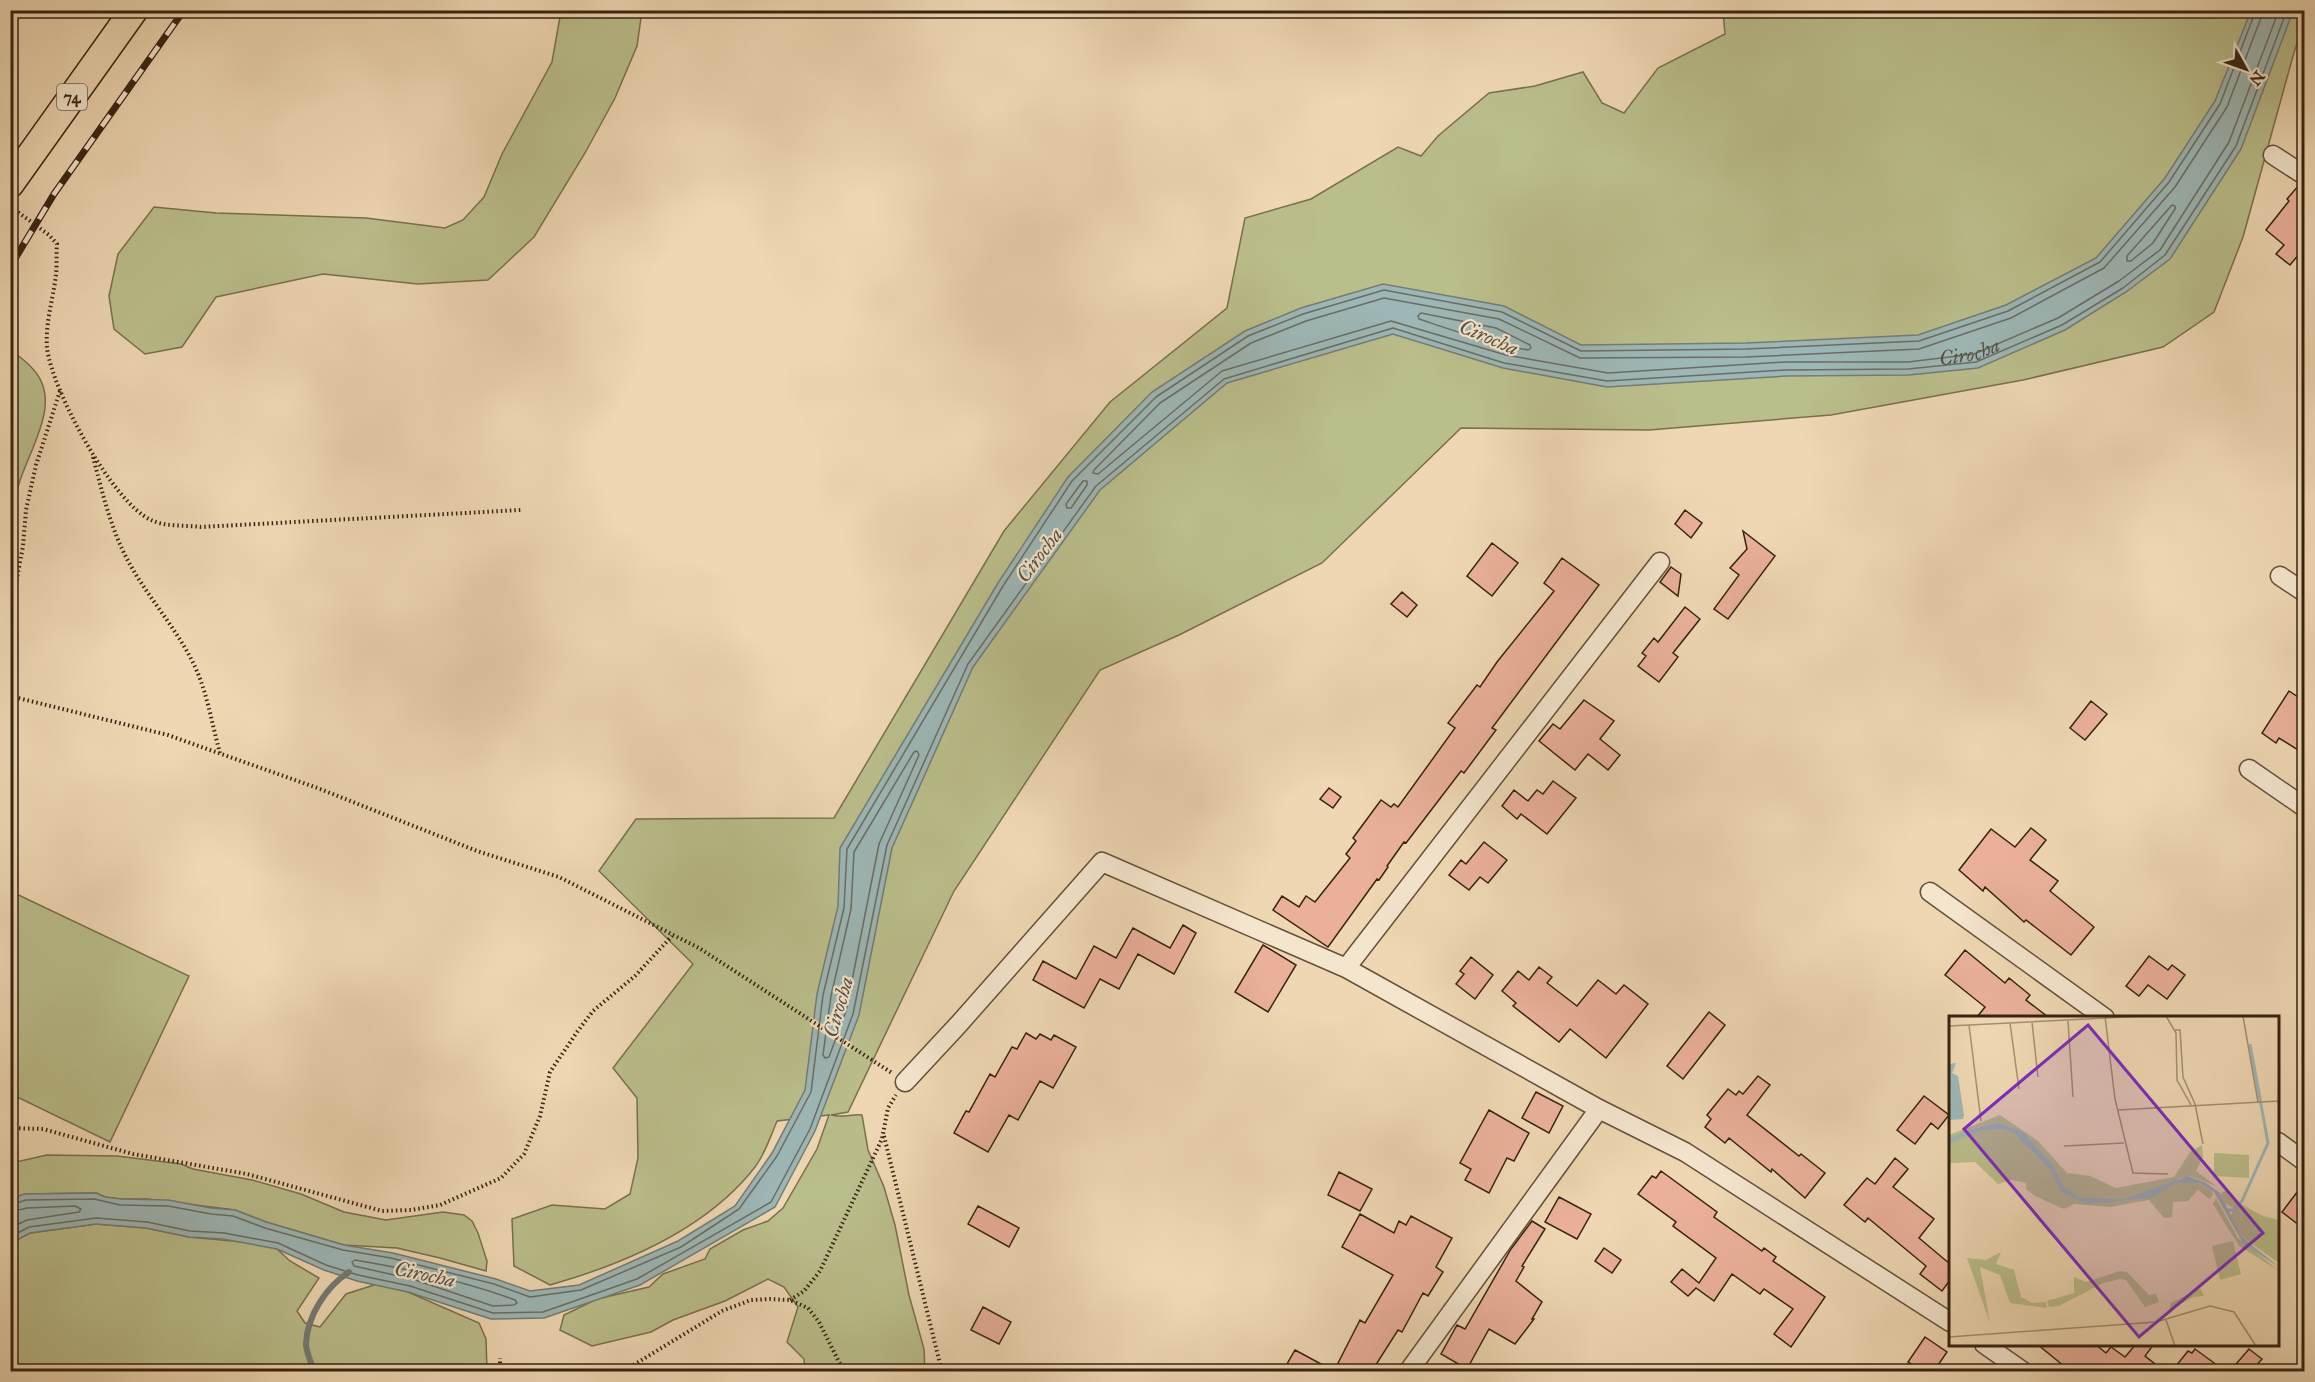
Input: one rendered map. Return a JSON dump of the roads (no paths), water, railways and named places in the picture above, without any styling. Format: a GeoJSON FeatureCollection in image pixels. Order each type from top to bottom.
{"type":"FeatureCollection","features":[{"type":"Feature","properties":{"kind":"main road","name":"74"},"geometry":{"type":"LineString","coordinates":[[10,184],[134,10]]}},
{"type":"Feature","properties":{"kind":"street"},"geometry":{"type":"LineString","coordinates":[[2273,155],[2304,175]]}},
{"type":"Feature","properties":{"kind":"street"},"geometry":{"type":"LineString","coordinates":[[1346,968],[1660,562]]}},
{"type":"Feature","properties":{"kind":"street"},"geometry":{"type":"LineString","coordinates":[[2280,576],[2304,592]]}},
{"type":"Feature","properties":{"kind":"street"},"geometry":{"type":"LineString","coordinates":[[2248,769],[2304,807]]}},
{"type":"Feature","properties":{"kind":"street"},"geometry":{"type":"LineString","coordinates":[[905,1082],[1102,862],[1346,968],[1599,1109],[1685,1152],[1949,1321]]}},
{"type":"Feature","properties":{"kind":"street"},"geometry":{"type":"LineString","coordinates":[[1930,892],[2104,1016]]}},
{"type":"Feature","properties":{"kind":"street"},"geometry":{"type":"LineString","coordinates":[[1408,1371],[1599,1109]]}},
{"type":"Feature","properties":{"kind":"street"},"geometry":{"type":"LineString","coordinates":[[2279,1143],[2304,1161]]}},
{"type":"Feature","properties":{"kind":"street"},"geometry":{"type":"LineString","coordinates":[[1987,1346],[2024,1371]]}},
{"type":"Feature","properties":{"kind":"water","name":"Cirocha"},"geometry":{"type":"Polygon","coordinates":[[[2251,11],[2293,11],[2241,149],[2170,259],[2126,292],[2065,330],[1978,368],[1909,375],[1787,376],[1607,387],[1503,368],[1393,334],[1227,383],[1100,490],[973,667],[892,848],[859,1015],[815,1131],[775,1207],[640,1285],[544,1318],[491,1319],[408,1292],[357,1281],[324,1270],[277,1249],[223,1239],[189,1237],[146,1228],[96,1224],[30,1233],[11,1243],[11,1199],[24,1194],[96,1193],[121,1199],[168,1200],[235,1210],[266,1222],[344,1245],[393,1253],[496,1279],[530,1291],[579,1285],[678,1241],[735,1206],[772,1153],[805,1090],[817,994],[838,906],[840,848],[998,583],[1068,477],[1152,392],[1245,331],[1301,308],[1383,284],[1504,306],[1581,345],[1746,343],[1918,335],[2006,305],[2096,258],[2165,178],[2215,101],[2251,11]]]}},
{"type":"Feature","properties":{"kind":"waterway"},"geometry":{"type":"LineString","coordinates":[[314,1372],[306,1347],[310,1323],[319,1303],[349,1272]]}},
{"type":"Feature","properties":{"kind":"railway"},"geometry":{"type":"LineString","coordinates":[[10,267],[54,194],[184,10]]}}]}
